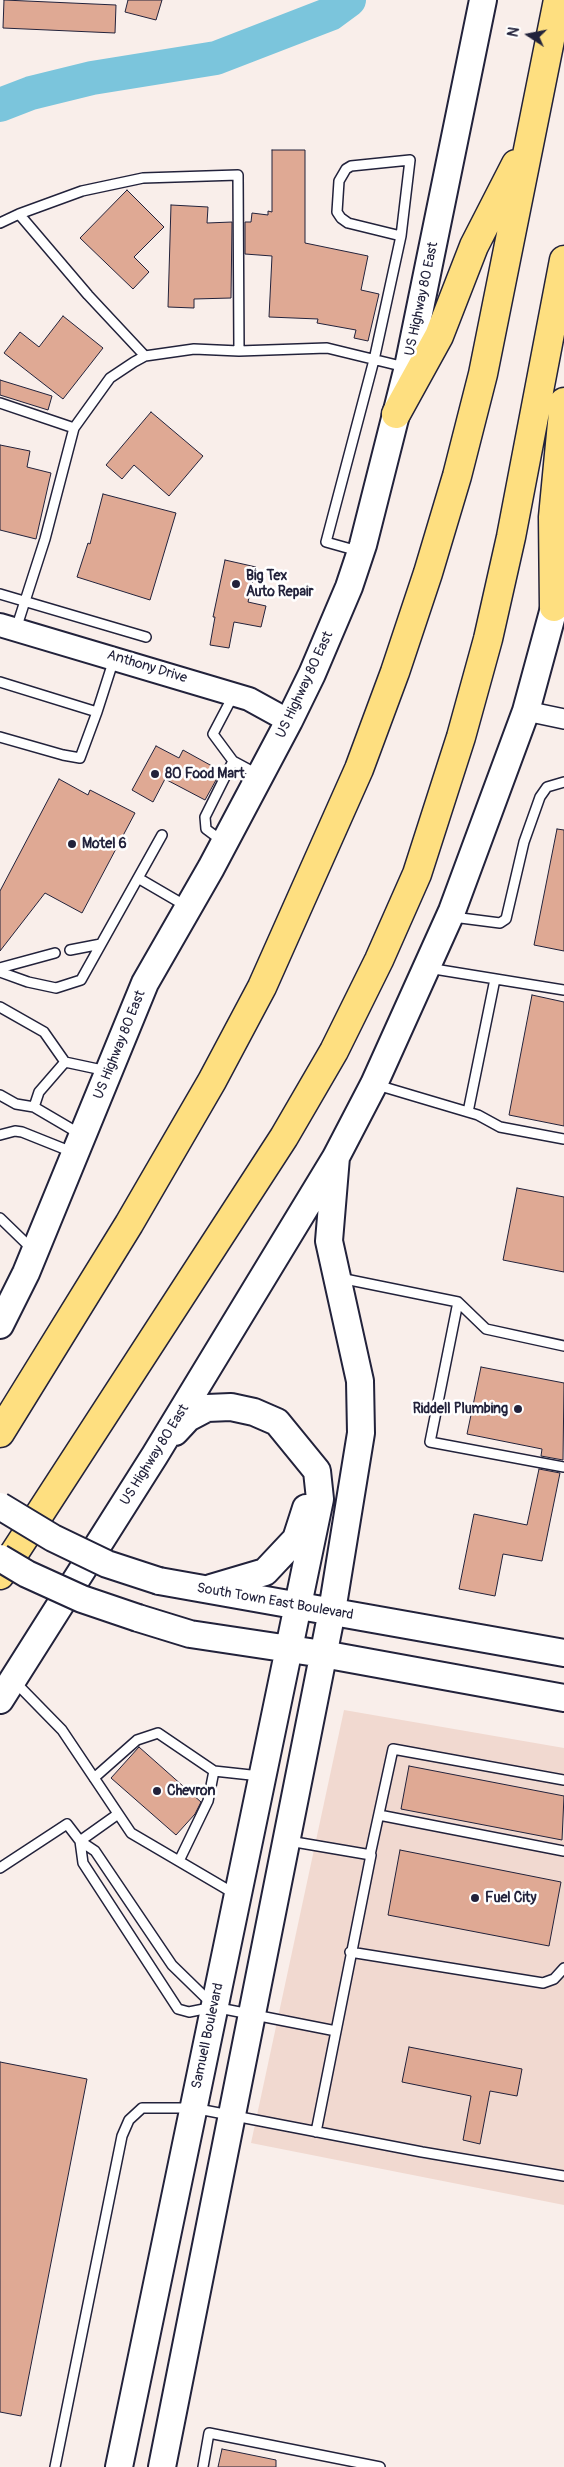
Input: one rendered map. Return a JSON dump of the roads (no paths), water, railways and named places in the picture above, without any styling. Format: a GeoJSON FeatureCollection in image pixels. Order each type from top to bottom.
{"type":"FeatureCollection","features":[{"type":"Feature","properties":{"kind":"highway"},"geometry":{"type":"LineString","coordinates":[[0,1433],[128,1224],[217,1073],[262,987],[359,769],[422,591],[457,476],[482,374],[558,0]]}},
{"type":"Feature","properties":{"kind":"highway"},"geometry":{"type":"LineString","coordinates":[[396,414],[439,336],[474,246],[532,133]]}},
{"type":"Feature","properties":{"kind":"highway"},"geometry":{"type":"LineString","coordinates":[[563,263],[564,338]]}},
{"type":"Feature","properties":{"kind":"highway"},"geometry":{"type":"LineString","coordinates":[[0,1574],[284,1137],[334,1051],[379,960],[417,874],[462,738],[488,639],[511,537],[563,263]]}},
{"type":"Feature","properties":{"kind":"highway"},"geometry":{"type":"LineString","coordinates":[[554,607],[553,517],[564,402]]}},
{"type":"Feature","properties":{"kind":"main road","name":"US Highway 80 East"},"geometry":{"type":"LineString","coordinates":[[0,1324],[35,1252],[145,983],[224,843],[289,721],[312,674],[349,587],[361,552],[408,367],[482,3]]}},
{"type":"Feature","properties":{"kind":"main road","name":"US Highway 80 East"},"geometry":{"type":"LineString","coordinates":[[7,1690],[155,1455],[336,1157],[374,1084],[450,916],[526,711],[564,570]]}},
{"type":"Feature","properties":{"kind":"main road"},"geometry":{"type":"LineString","coordinates":[[162,2467],[324,1654],[361,1432],[360,1381],[328,1241],[336,1157]]}},
{"type":"Feature","properties":{"kind":"main road","name":"Samuell Boulevard"},"geometry":{"type":"LineString","coordinates":[[119,2467],[320,1499],[317,1471],[301,1454],[277,1422],[254,1412],[231,1407],[207,1408],[188,1418],[155,1455]]}},
{"type":"Feature","properties":{"kind":"main road"},"geometry":{"type":"LineString","coordinates":[[206,1590],[265,1572],[296,1539],[308,1500],[301,1454]]}},
{"type":"Feature","properties":{"kind":"main road","name":"South Town East Boulevard"},"geometry":{"type":"LineString","coordinates":[[0,1506],[52,1538],[107,1564],[159,1581],[564,1653]]}},
{"type":"Feature","properties":{"kind":"main road"},"geometry":{"type":"LineString","coordinates":[[0,1558],[27,1574],[82,1599],[190,1634],[324,1654],[564,1698]]}},
{"type":"Feature","properties":{"kind":"street","name":"Anthony Drive"},"geometry":{"type":"LineString","coordinates":[[8,627],[249,698],[289,721]]}},
{"type":"Feature","properties":{"kind":"street"},"geometry":{"type":"LineString","coordinates":[[526,711],[564,718]]}},
{"type":"Feature","properties":{"kind":"lane"},"geometry":{"type":"LineString","coordinates":[[361,552],[326,542],[374,360],[401,236],[410,160],[351,166],[346,169],[338,181],[337,212],[341,218],[348,223],[401,236]]}},
{"type":"Feature","properties":{"kind":"lane"},"geometry":{"type":"LineString","coordinates":[[0,223],[82,191],[143,178],[238,175],[239,352]]}},
{"type":"Feature","properties":{"kind":"lane"},"geometry":{"type":"LineString","coordinates":[[19,214],[88,295],[145,356]]}},
{"type":"Feature","properties":{"kind":"lane"},"geometry":{"type":"LineString","coordinates":[[8,627],[25,601],[45,539],[74,428],[110,378],[145,356],[194,349],[239,352],[327,348],[408,367]]}},
{"type":"Feature","properties":{"kind":"lane"},"geometry":{"type":"LineString","coordinates":[[0,403],[74,428]]}},
{"type":"Feature","properties":{"kind":"lane"},"geometry":{"type":"LineString","coordinates":[[0,594],[146,637]]}},
{"type":"Feature","properties":{"kind":"lane"},"geometry":{"type":"LineString","coordinates":[[0,737],[80,758],[115,658]]}},
{"type":"Feature","properties":{"kind":"lane"},"geometry":{"type":"LineString","coordinates":[[0,682],[97,712]]}},
{"type":"Feature","properties":{"kind":"lane"},"geometry":{"type":"LineString","coordinates":[[234,694],[214,734],[233,761],[260,776]]}},
{"type":"Feature","properties":{"kind":"lane"},"geometry":{"type":"LineString","coordinates":[[224,843],[206,829],[205,818],[233,761]]}},
{"type":"Feature","properties":{"kind":"lane"},"geometry":{"type":"LineString","coordinates":[[450,916],[500,923],[506,919],[524,842],[540,797],[547,787],[564,782]]}},
{"type":"Feature","properties":{"kind":"lane"},"geometry":{"type":"LineString","coordinates":[[0,970],[28,982],[56,988],[81,980],[162,835]]}},
{"type":"Feature","properties":{"kind":"lane"},"geometry":{"type":"LineString","coordinates":[[138,878],[188,907]]}},
{"type":"Feature","properties":{"kind":"lane"},"geometry":{"type":"LineString","coordinates":[[70,950],[101,944]]}},
{"type":"Feature","properties":{"kind":"lane"},"geometry":{"type":"LineString","coordinates":[[0,970],[55,953]]}},
{"type":"Feature","properties":{"kind":"lane"},"geometry":{"type":"LineString","coordinates":[[427,968],[564,990]]}},
{"type":"Feature","properties":{"kind":"lane"},"geometry":{"type":"LineString","coordinates":[[468,1112],[496,979]]}},
{"type":"Feature","properties":{"kind":"lane"},"geometry":{"type":"LineString","coordinates":[[0,1007],[44,1032],[65,1062],[110,1072]]}},
{"type":"Feature","properties":{"kind":"lane"},"geometry":{"type":"LineString","coordinates":[[34,1107],[39,1092],[65,1062]]}},
{"type":"Feature","properties":{"kind":"lane"},"geometry":{"type":"LineString","coordinates":[[374,1084],[468,1112],[500,1127],[564,1139]]}},
{"type":"Feature","properties":{"kind":"lane"},"geometry":{"type":"LineString","coordinates":[[0,1095],[16,1104],[34,1107],[78,1144]]}},
{"type":"Feature","properties":{"kind":"lane"},"geometry":{"type":"LineString","coordinates":[[0,1135],[15,1131],[78,1144]]}},
{"type":"Feature","properties":{"kind":"lane"},"geometry":{"type":"LineString","coordinates":[[0,1218],[35,1252]]}},
{"type":"Feature","properties":{"kind":"lane"},"geometry":{"type":"LineString","coordinates":[[337,1278],[458,1302],[486,1329],[564,1346]]}},
{"type":"Feature","properties":{"kind":"lane"},"geometry":{"type":"LineString","coordinates":[[458,1302],[430,1442],[564,1467]]}},
{"type":"Feature","properties":{"kind":"lane"},"geometry":{"type":"LineString","coordinates":[[7,1690],[62,1730],[132,1833],[238,1896]]}},
{"type":"Feature","properties":{"kind":"lane"},"geometry":{"type":"LineString","coordinates":[[94,1778],[137,1740],[158,1732],[214,1771],[262,1776]]}},
{"type":"Feature","properties":{"kind":"lane"},"geometry":{"type":"LineString","coordinates":[[316,2132],[350,1952],[393,1748],[564,1780]]}},
{"type":"Feature","properties":{"kind":"lane"},"geometry":{"type":"LineString","coordinates":[[179,1861],[208,1801],[214,1771]]}},
{"type":"Feature","properties":{"kind":"lane"},"geometry":{"type":"LineString","coordinates":[[80,1841],[118,1814]]}},
{"type":"Feature","properties":{"kind":"lane"},"geometry":{"type":"LineString","coordinates":[[378,1815],[564,1850]]}},
{"type":"Feature","properties":{"kind":"lane"},"geometry":{"type":"LineString","coordinates":[[0,1868],[67,1824],[80,1841],[95,1851],[172,1965],[214,2007]]}},
{"type":"Feature","properties":{"kind":"lane"},"geometry":{"type":"LineString","coordinates":[[80,1841],[83,1863],[178,2010],[188,2012],[214,2007],[336,2031]]}},
{"type":"Feature","properties":{"kind":"lane"},"geometry":{"type":"LineString","coordinates":[[286,1841],[370,1855]]}},
{"type":"Feature","properties":{"kind":"lane"},"geometry":{"type":"LineString","coordinates":[[350,1952],[543,1983],[554,1979],[564,1968]]}},
{"type":"Feature","properties":{"kind":"lane"},"geometry":{"type":"LineString","coordinates":[[55,2467],[122,2136],[130,2120],[142,2108],[193,2108],[564,2176]]}},
{"type":"Feature","properties":{"kind":"lane"},"geometry":{"type":"LineString","coordinates":[[203,2467],[210,2433],[358,2465],[380,2467]]}},
{"type":"Feature","properties":{"kind":"waterway"},"geometry":{"type":"LineString","coordinates":[[0,105],[31,93],[92,78],[216,58],[330,14],[349,0]]}},
{"type":"Feature","properties":{"kind":"place","name":"Big Tex Auto Repair"},"geometry":{"type":"Point","coordinates":[236,584]}},
{"type":"Feature","properties":{"kind":"place","name":"80 Food Mart"},"geometry":{"type":"Point","coordinates":[155,774]}},
{"type":"Feature","properties":{"kind":"place","name":"Motel 6"},"geometry":{"type":"Point","coordinates":[72,844]}},
{"type":"Feature","properties":{"kind":"place","name":"Riddell Plumbing"},"geometry":{"type":"Point","coordinates":[518,1409]}},
{"type":"Feature","properties":{"kind":"place","name":"Chevron"},"geometry":{"type":"Point","coordinates":[157,1791]}},
{"type":"Feature","properties":{"kind":"place","name":"Fuel City"},"geometry":{"type":"Point","coordinates":[475,1898]}}]}
